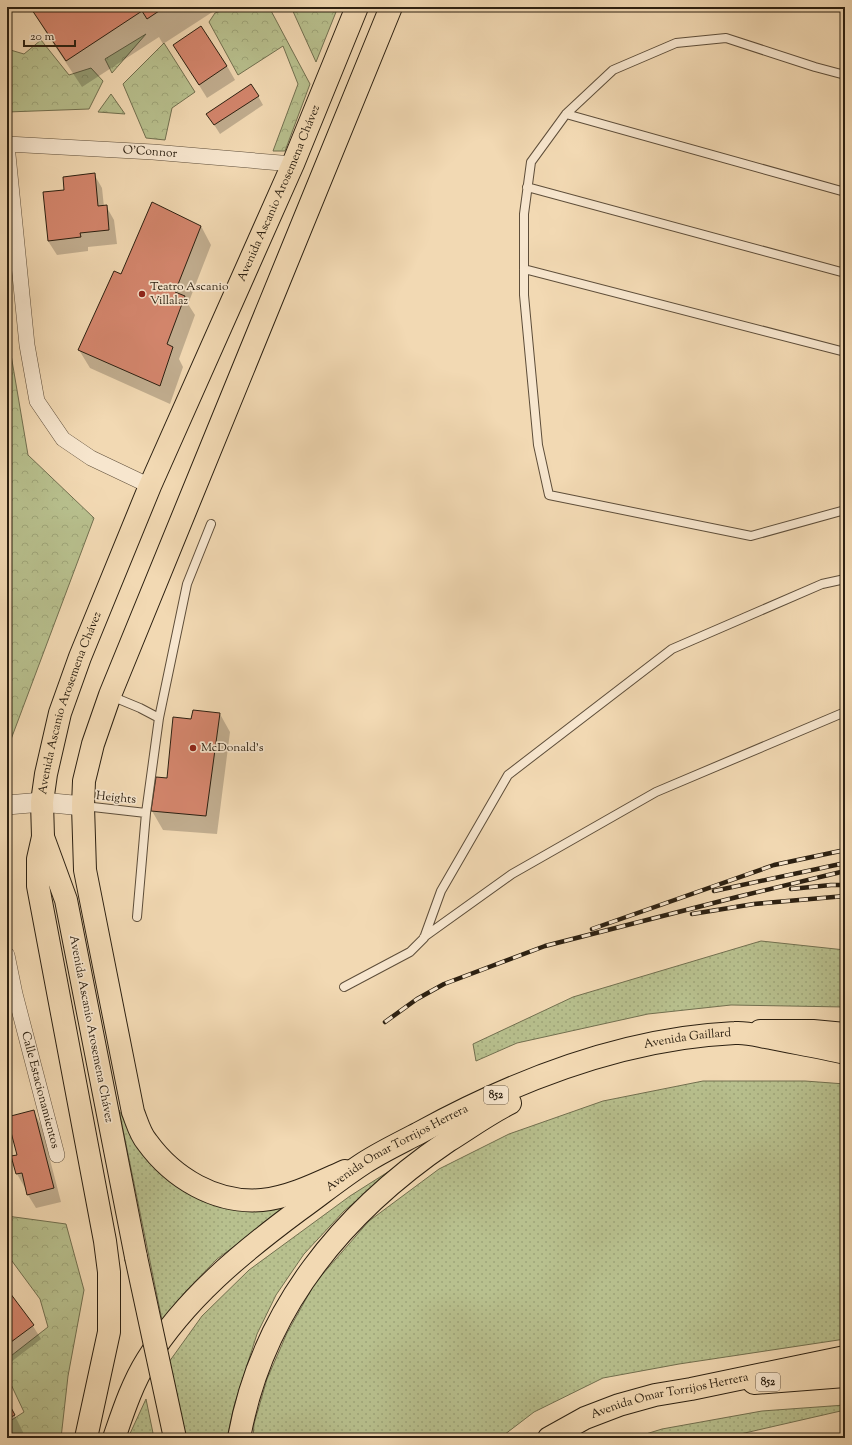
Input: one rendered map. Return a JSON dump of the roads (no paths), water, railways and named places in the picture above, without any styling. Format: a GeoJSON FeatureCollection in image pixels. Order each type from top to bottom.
{"type":"FeatureCollection","features":[{"type":"Feature","properties":{"kind":"main road","name":"Avenida Ascanio Arosemena Chávez"},"geometry":{"type":"LineString","coordinates":[[175,1438],[136,1257],[66,900],[43,837],[42,802],[46,774],[60,713],[70,682],[150,486],[293,164],[357,7]]}},
{"type":"Feature","properties":{"kind":"main road","name":"Avenida Ascanio Arosemena Chávez"},"geometry":{"type":"LineString","coordinates":[[364,1162],[297,1191],[262,1200],[243,1200],[219,1196],[202,1189],[180,1176],[146,1142],[133,1112],[85,870],[83,806],[84,781],[93,744],[110,695],[391,7]]}},
{"type":"Feature","properties":{"kind":"main road"},"geometry":{"type":"LineString","coordinates":[[43,837],[38,859],[38,886],[104,1233],[109,1272],[109,1332],[86,1438]]}},
{"type":"Feature","properties":{"kind":"main road","name":"852"},"geometry":{"type":"LineString","coordinates":[[739,1032],[774,1030],[845,1034]]}},
{"type":"Feature","properties":{"kind":"main road"},"geometry":{"type":"LineString","coordinates":[[739,1032],[845,1053]]}},
{"type":"Feature","properties":{"kind":"main road","name":"Avenida Gaillard"},"geometry":{"type":"LineString","coordinates":[[637,1046],[684,1038],[739,1032]]}},
{"type":"Feature","properties":{"kind":"main road","name":"Avenida Omar Torrijos Herrera"},"geometry":{"type":"LineString","coordinates":[[114,1438],[126,1403],[146,1361],[166,1332],[191,1301],[237,1258],[273,1230],[364,1162],[451,1115],[511,1088],[573,1065],[637,1046]]}},
{"type":"Feature","properties":{"kind":"main road","name":"Avenida Omar Torrijos Herrera"},"geometry":{"type":"LineString","coordinates":[[239,1438],[249,1395],[261,1358],[279,1319],[298,1287],[350,1224],[385,1189],[422,1159],[491,1113],[564,1077],[637,1046]]}},
{"type":"Feature","properties":{"kind":"main road"},"geometry":{"type":"LineString","coordinates":[[691,1389],[845,1357]]}},
{"type":"Feature","properties":{"kind":"main road","name":"Avenida Omar Torrijos Herrera"},"geometry":{"type":"LineString","coordinates":[[549,1438],[585,1418],[619,1405],[655,1395],[691,1389],[845,1376]]}},
{"type":"Feature","properties":{"kind":"street","name":"O'Connor"},"geometry":{"type":"LineString","coordinates":[[7,144],[153,152],[293,164]]}},
{"type":"Feature","properties":{"kind":"street"},"geometry":{"type":"LineString","coordinates":[[7,144],[27,345],[37,401],[63,439],[91,458],[150,486]]}},
{"type":"Feature","properties":{"kind":"street"},"geometry":{"type":"LineString","coordinates":[[7,805],[42,802],[83,806]]}},
{"type":"Feature","properties":{"kind":"street","name":"Calle Estacionamientos"},"geometry":{"type":"LineString","coordinates":[[7,955],[15,994],[56,1156]]}},
{"type":"Feature","properties":{"kind":"lane"},"geometry":{"type":"LineString","coordinates":[[845,75],[815,67],[726,38],[676,43],[613,70],[566,114],[531,162],[524,214],[524,295],[538,445],[549,495],[751,536],[845,510]]}},
{"type":"Feature","properties":{"kind":"lane"},"geometry":{"type":"LineString","coordinates":[[566,114],[845,192]]}},
{"type":"Feature","properties":{"kind":"lane"},"geometry":{"type":"LineString","coordinates":[[527,186],[845,273]]}},
{"type":"Feature","properties":{"kind":"lane"},"geometry":{"type":"LineString","coordinates":[[524,269],[845,352]]}},
{"type":"Feature","properties":{"kind":"lane"},"geometry":{"type":"LineString","coordinates":[[137,916],[146,813],[159,718],[181,615],[186,584],[211,524]]}},
{"type":"Feature","properties":{"kind":"lane"},"geometry":{"type":"LineString","coordinates":[[424,938],[441,890],[508,775],[672,649],[822,584],[845,579]]}},
{"type":"Feature","properties":{"kind":"lane"},"geometry":{"type":"LineString","coordinates":[[110,695],[159,718]]}},
{"type":"Feature","properties":{"kind":"lane"},"geometry":{"type":"LineString","coordinates":[[344,987],[410,952],[424,938],[512,874],[656,792],[845,712]]}},
{"type":"Feature","properties":{"kind":"lane","name":"Heights"},"geometry":{"type":"LineString","coordinates":[[83,806],[146,813]]}},
{"type":"Feature","properties":{"kind":"railway"},"geometry":{"type":"LineString","coordinates":[[592,929],[774,865],[845,850]]}},
{"type":"Feature","properties":{"kind":"railway"},"geometry":{"type":"LineString","coordinates":[[714,891],[845,863]]}},
{"type":"Feature","properties":{"kind":"railway"},"geometry":{"type":"LineString","coordinates":[[385,1022],[417,999],[444,984],[545,946],[845,871]]}},
{"type":"Feature","properties":{"kind":"railway"},"geometry":{"type":"LineString","coordinates":[[791,889],[845,885]]}},
{"type":"Feature","properties":{"kind":"railway"},"geometry":{"type":"LineString","coordinates":[[692,914],[754,904],[845,896]]}},
{"type":"Feature","properties":{"kind":"place","name":"Teatro Ascanio Villalaz"},"geometry":{"type":"Point","coordinates":[142,294]}},
{"type":"Feature","properties":{"kind":"place","name":"McDonald's"},"geometry":{"type":"Point","coordinates":[193,748]}}]}
